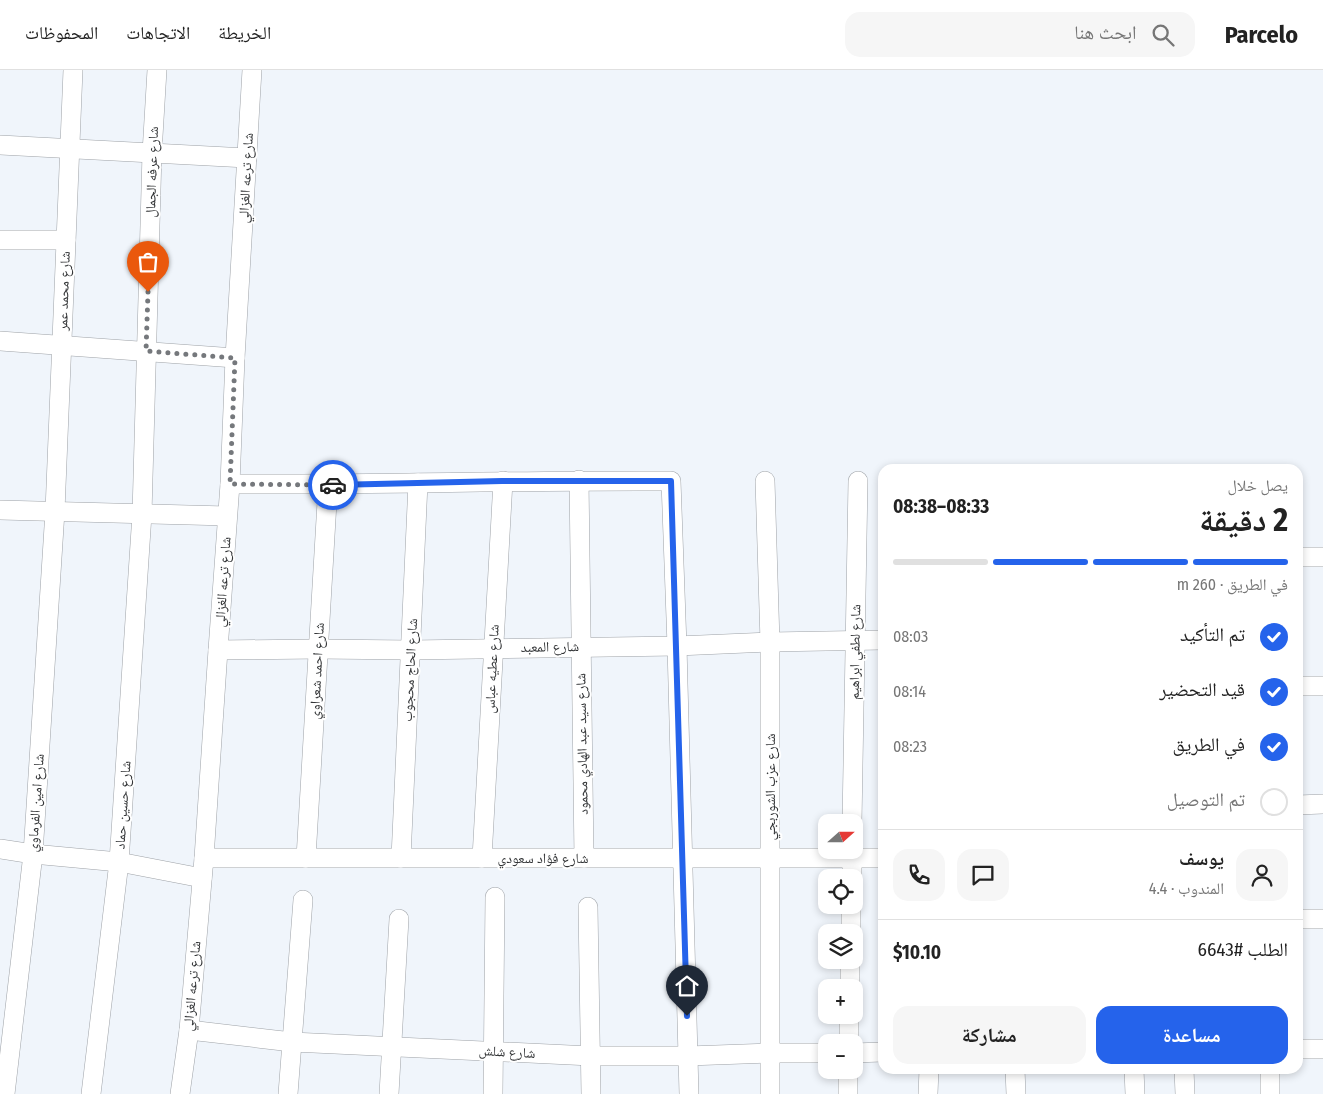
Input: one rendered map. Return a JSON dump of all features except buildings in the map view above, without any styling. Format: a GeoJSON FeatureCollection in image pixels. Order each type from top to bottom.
{"type":"FeatureCollection","features":[{"type":"Feature","properties":{"kind":"street","name":"شارع محمد عمر"},"geometry":{"type":"LineString","coordinates":[[55,511],[73,70]]}},
{"type":"Feature","properties":{"kind":"street","name":"شارع عرفه الجمال"},"geometry":{"type":"LineString","coordinates":[[142,514],[152,153],[157,70]]}},
{"type":"Feature","properties":{"kind":"street","name":"شارع ترعه الغزالي"},"geometry":{"type":"LineString","coordinates":[[180,1094],[204,858],[230,484],[235,358],[252,70]]}},
{"type":"Feature","properties":{"kind":"street"},"geometry":{"type":"LineString","coordinates":[[0,145],[247,158]]}},
{"type":"Feature","properties":{"kind":"street"},"geometry":{"type":"LineString","coordinates":[[0,240],[66,240]]}},
{"type":"Feature","properties":{"kind":"street"},"geometry":{"type":"LineString","coordinates":[[0,341],[235,358]]}},
{"type":"Feature","properties":{"kind":"street"},"geometry":{"type":"LineString","coordinates":[[230,484],[328,485],[579,480],[671,481],[689,1094]]}},
{"type":"Feature","properties":{"kind":"street","name":"شارع سيد عبد الهادي محمود"},"geometry":{"type":"LineString","coordinates":[[579,480],[584,858]]}},
{"type":"Feature","properties":{"kind":"street","name":"شارع عطيه عباس"},"geometry":{"type":"LineString","coordinates":[[482,858],[502,481]]}},
{"type":"Feature","properties":{"kind":"street","name":"شارع عزب الشوربجي"},"geometry":{"type":"LineString","coordinates":[[765,481],[770,642],[770,1094]]}},
{"type":"Feature","properties":{"kind":"street","name":"شارع لطفي ابراهيم"},"geometry":{"type":"LineString","coordinates":[[852,814],[858,481]]}},
{"type":"Feature","properties":{"kind":"street","name":"شارع الحاج محجوب"},"geometry":{"type":"LineString","coordinates":[[402,858],[418,482]]}},
{"type":"Feature","properties":{"kind":"street","name":"شارع احمد شعراوي"},"geometry":{"type":"LineString","coordinates":[[306,858],[328,485]]}},
{"type":"Feature","properties":{"kind":"street"},"geometry":{"type":"LineString","coordinates":[[0,510],[228,516]]}},
{"type":"Feature","properties":{"kind":"street","name":"شارع امين الفرماوي"},"geometry":{"type":"LineString","coordinates":[[5,1094],[33,854],[55,511]]}},
{"type":"Feature","properties":{"kind":"street","name":"شارع حسين حماد"},"geometry":{"type":"LineString","coordinates":[[91,1094],[119,862],[142,514]]}},
{"type":"Feature","properties":{"kind":"street"},"geometry":{"type":"LineString","coordinates":[[1303,557],[1323,557]]}},
{"type":"Feature","properties":{"kind":"street","name":"شارع المعبد"},"geometry":{"type":"LineString","coordinates":[[218,650],[318,648],[411,650],[677,646],[878,640]]}},
{"type":"Feature","properties":{"kind":"street"},"geometry":{"type":"LineString","coordinates":[[1303,686],[1323,686]]}},
{"type":"Feature","properties":{"kind":"street"},"geometry":{"type":"LineString","coordinates":[[1303,804],[1323,804]]}},
{"type":"Feature","properties":{"kind":"street"},"geometry":{"type":"LineString","coordinates":[[0,849],[119,862],[202,878]]}},
{"type":"Feature","properties":{"kind":"street","name":"شارع فؤاد سعودي"},"geometry":{"type":"LineString","coordinates":[[863,855],[878,857]]}},
{"type":"Feature","properties":{"kind":"street","name":"شارع فؤاد سعودي"},"geometry":{"type":"LineString","coordinates":[[204,858],[770,858],[818,856]]}},
{"type":"Feature","properties":{"kind":"street"},"geometry":{"type":"LineString","coordinates":[[492,1094],[495,897]]}},
{"type":"Feature","properties":{"kind":"street"},"geometry":{"type":"LineString","coordinates":[[288,1094],[303,900]]}},
{"type":"Feature","properties":{"kind":"street"},"geometry":{"type":"LineString","coordinates":[[588,907],[591,1094]]}},
{"type":"Feature","properties":{"kind":"street"},"geometry":{"type":"LineString","coordinates":[[389,1094],[399,919]]}},
{"type":"Feature","properties":{"kind":"street"},"geometry":{"type":"LineString","coordinates":[[1303,919],[1323,919]]}},
{"type":"Feature","properties":{"kind":"street","name":"شارع شلش"},"geometry":{"type":"LineString","coordinates":[[188,1030],[292,1042],[591,1056],[818,1053]]}},
{"type":"Feature","properties":{"kind":"street"},"geometry":{"type":"LineString","coordinates":[[1303,1049],[1323,1049]]}},
{"type":"Feature","properties":{"kind":"street"},"geometry":{"type":"LineString","coordinates":[[863,1053],[878,1052]]}},
{"type":"Feature","properties":{"kind":"street"},"geometry":{"type":"LineString","coordinates":[[928,1094],[929,1074]]}},
{"type":"Feature","properties":{"kind":"street"},"geometry":{"type":"LineString","coordinates":[[1015,1074],[1016,1094]]}},
{"type":"Feature","properties":{"kind":"street"},"geometry":{"type":"LineString","coordinates":[[1134,1074],[1135,1094]]}},
{"type":"Feature","properties":{"kind":"street"},"geometry":{"type":"LineString","coordinates":[[1184,1074],[1185,1094]]}},
{"type":"Feature","properties":{"kind":"street"},"geometry":{"type":"LineString","coordinates":[[1270,1074],[1270,1094]]}},
{"type":"Feature","properties":{"kind":"street"},"geometry":{"type":"LineString","coordinates":[[848,1079],[848,1094]]}},
{"type":"Feature","properties":{"kind":"way so far"},"geometry":{"type":"LineString","coordinates":[[148,292],[146,351],[235,358],[230,484],[333,485]]}},
{"type":"Feature","properties":{"kind":"route"},"geometry":{"type":"LineString","coordinates":[[333,485],[502,481],[671,481],[687,1016]]}}]}
